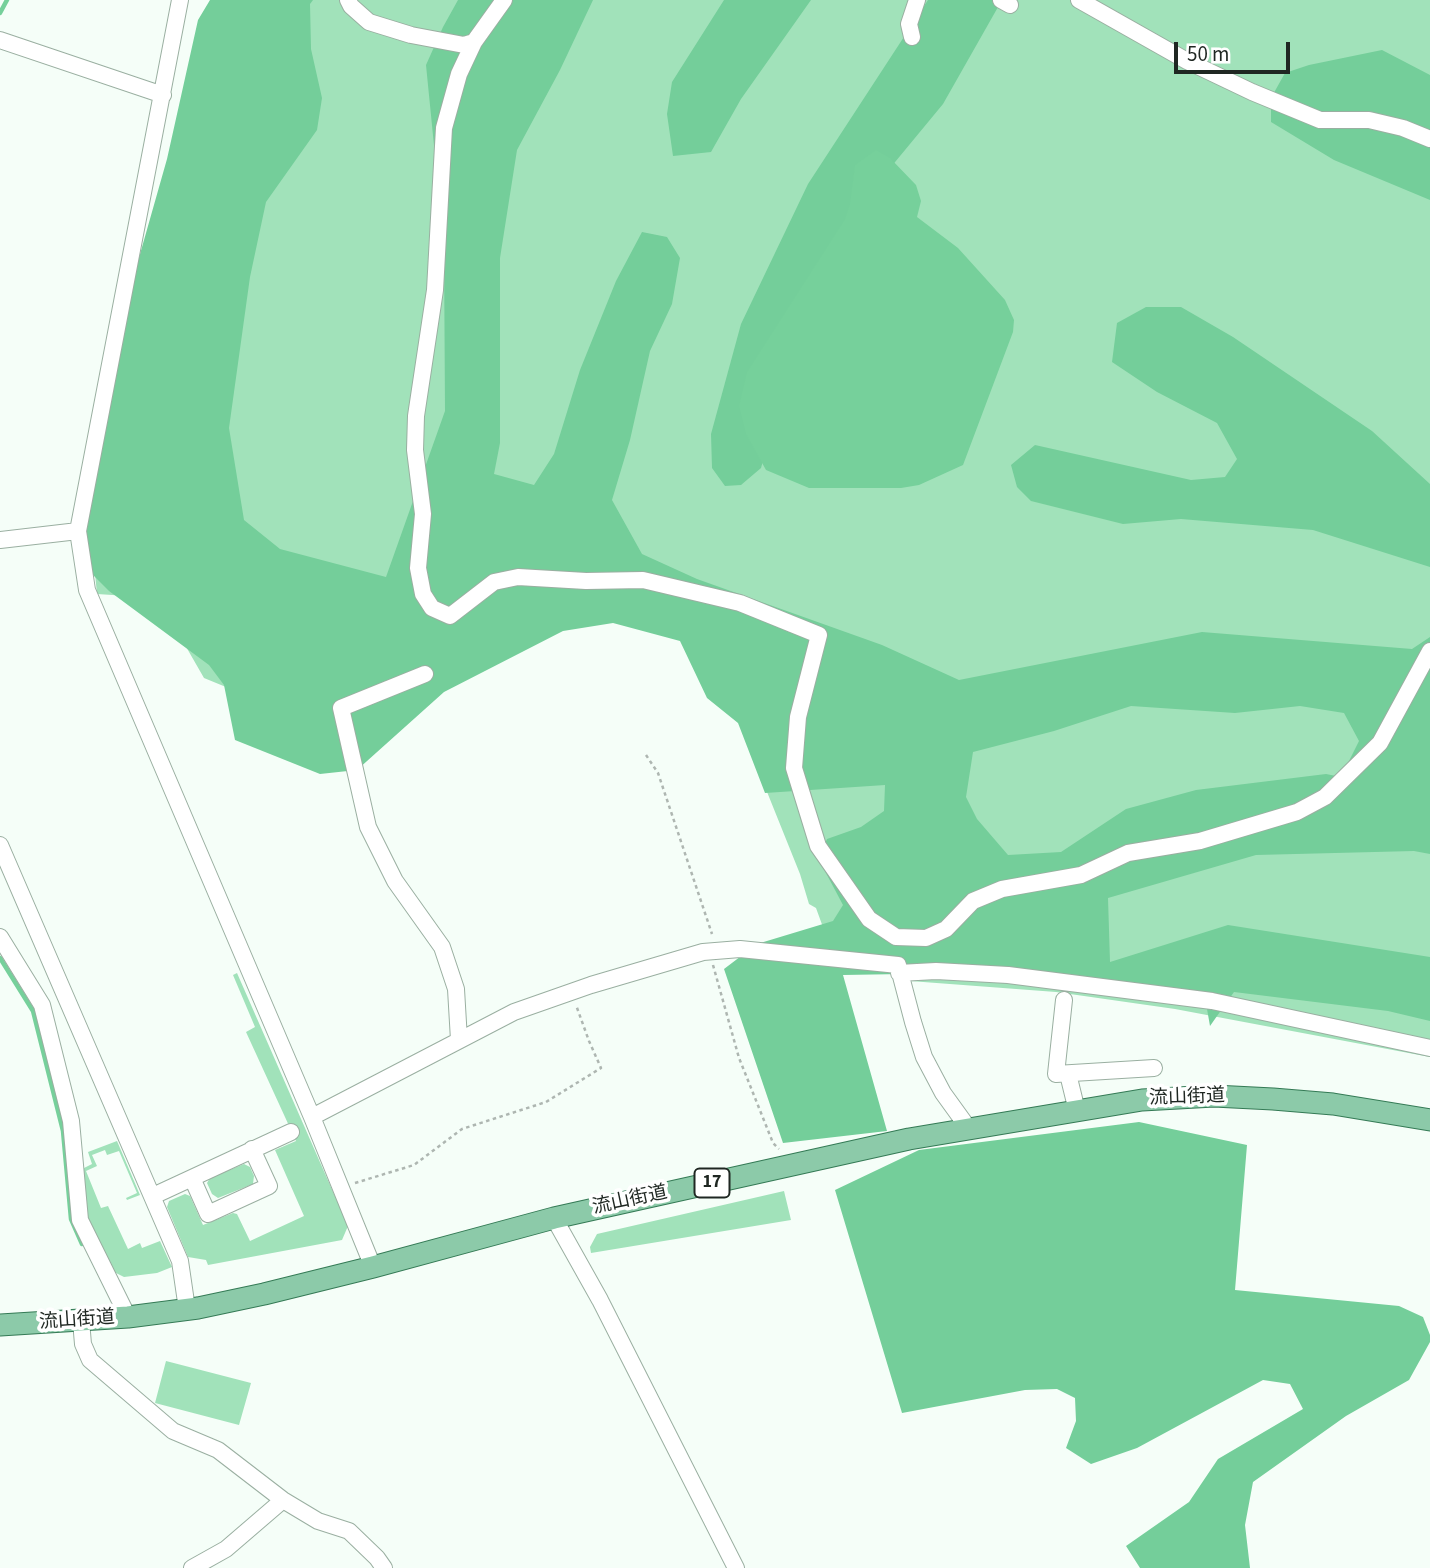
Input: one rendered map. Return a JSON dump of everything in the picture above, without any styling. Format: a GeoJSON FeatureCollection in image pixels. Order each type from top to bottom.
{"type":"FeatureCollection","features":[{"type":"Feature","properties":{"kind":"main road","name":"流山街道"},"geometry":{"type":"LineString","coordinates":[[0,1325],[128,1318],[264,1294],[554,1218],[909,1139],[1142,1100],[1214,1096],[1332,1104],[1430,1120]]}},
{"type":"Feature","properties":{"kind":"street"},"geometry":{"type":"LineString","coordinates":[[180,0],[78,531],[87,590],[313,1117],[373,1267]]}},
{"type":"Feature","properties":{"kind":"street"},"geometry":{"type":"LineString","coordinates":[[348,0],[369,22],[411,35],[464,45],[474,42]]}},
{"type":"Feature","properties":{"kind":"street"},"geometry":{"type":"LineString","coordinates":[[504,0],[474,42],[459,74],[443,128],[435,290],[416,416],[415,450],[423,514],[418,568],[423,594],[432,608],[450,615],[494,582],[518,577],[586,581],[643,580],[740,603],[819,635],[798,717],[794,768],[818,846],[869,919],[896,937],[926,938],[946,929],[973,901],[1002,889],[1081,875],[1128,853],[1200,841],[1297,812],[1325,797],[1380,743],[1430,651]]}},
{"type":"Feature","properties":{"kind":"street"},"geometry":{"type":"LineString","coordinates":[[912,37],[909,24],[917,0]]}},
{"type":"Feature","properties":{"kind":"street"},"geometry":{"type":"LineString","coordinates":[[1079,0],[1187,61],[1320,120],[1369,120],[1403,128],[1430,139]]}},
{"type":"Feature","properties":{"kind":"street"},"geometry":{"type":"LineString","coordinates":[[0,40],[163,95]]}},
{"type":"Feature","properties":{"kind":"street"},"geometry":{"type":"LineString","coordinates":[[0,540],[78,531]]}},
{"type":"Feature","properties":{"kind":"street"},"geometry":{"type":"LineString","coordinates":[[425,674],[341,708],[368,827],[395,881],[442,947],[456,989],[459,1040]]}},
{"type":"Feature","properties":{"kind":"street"},"geometry":{"type":"LineString","coordinates":[[0,845],[180,1261],[187,1309]]}},
{"type":"Feature","properties":{"kind":"street"},"geometry":{"type":"LineString","coordinates":[[0,937],[42,1005],[71,1121],[80,1220],[128,1318]]}},
{"type":"Feature","properties":{"kind":"street"},"geometry":{"type":"LineString","coordinates":[[313,1117],[514,1012],[572,991],[714,951],[740,949],[898,965],[925,1057],[943,1093],[969,1129]]}},
{"type":"Feature","properties":{"kind":"street"},"geometry":{"type":"LineString","coordinates":[[899,973],[936,971],[1008,975],[1212,1001],[1430,1048]]}},
{"type":"Feature","properties":{"kind":"street"},"geometry":{"type":"LineString","coordinates":[[1064,1000],[1056,1074],[1154,1068]]}},
{"type":"Feature","properties":{"kind":"street"},"geometry":{"type":"LineString","coordinates":[[1068,1074],[1077,1111]]}},
{"type":"Feature","properties":{"kind":"street"},"geometry":{"type":"LineString","coordinates":[[153,1196],[291,1132]]}},
{"type":"Feature","properties":{"kind":"street"},"geometry":{"type":"LineString","coordinates":[[192,1178],[208,1214],[269,1186],[252,1149]]}},
{"type":"Feature","properties":{"kind":"street"},"geometry":{"type":"LineString","coordinates":[[554,1218],[600,1300],[736,1568]]}},
{"type":"Feature","properties":{"kind":"street"},"geometry":{"type":"LineString","coordinates":[[81,1321],[83,1344],[90,1360],[173,1431],[218,1450],[283,1500],[318,1521],[349,1531],[384,1568]]}},
{"type":"Feature","properties":{"kind":"street"},"geometry":{"type":"LineString","coordinates":[[192,1568],[226,1549],[283,1500]]}},
{"type":"Feature","properties":{"kind":"path"},"geometry":{"type":"LineString","coordinates":[[646,755],[658,773],[714,951],[739,1058],[773,1143],[796,1165]]}},
{"type":"Feature","properties":{"kind":"path"},"geometry":{"type":"LineString","coordinates":[[341,1187],[414,1166],[462,1129],[546,1102],[601,1068],[572,991]]}},
{"type":"Feature","properties":{"kind":"shaded area"},"geometry":{"type":"Polygon","coordinates":[[[210,0],[313,0],[310,4],[311,49],[322,98],[317,130],[266,202],[250,277],[229,428],[244,520],[280,549],[386,577],[445,411],[444,246],[426,65],[458,0],[593,0],[560,70],[517,150],[500,258],[500,443],[494,474],[534,485],[554,454],[580,370],[616,281],[642,232],[667,237],[680,258],[672,304],[650,351],[630,440],[612,500],[642,554],[697,579],[882,645],[959,680],[1202,632],[1412,649],[1430,637],[1430,854],[1414,851],[1256,855],[1108,898],[1110,962],[1228,925],[1430,957],[1430,1021],[1388,1011],[1234,992],[1210,1026],[1207,1009],[963,973],[843,975],[887,1131],[783,1143],[724,969],[757,944],[833,921],[843,905],[818,858],[827,839],[861,827],[884,811],[885,785],[765,793],[738,723],[707,698],[680,641],[613,623],[563,631],[444,692],[357,770],[320,774],[235,740],[224,685],[209,665],[109,591],[76,558],[127,300],[167,159],[198,20],[210,0]],[[1131,706],[1054,731],[973,752],[966,797],[977,819],[1008,855],[1061,852],[1126,809],[1196,790],[1326,774],[1341,777],[1359,741],[1344,713],[1300,706],[1235,713],[1131,706]]]}},
{"type":"Feature","properties":{"kind":"shaded area"},"geometry":{"type":"Polygon","coordinates":[[[219,0],[1430,0],[1430,1057],[1175,1009],[1056,992],[910,981],[905,959],[832,952],[816,908],[809,904],[800,874],[755,762],[748,671],[638,600],[299,717],[204,678],[158,598],[97,594],[91,533],[219,0]]]}},
{"type":"Feature","properties":{"kind":"shaded area"},"geometry":{"type":"Polygon","coordinates":[[[724,0],[811,0],[741,99],[711,152],[673,156],[667,114],[672,82],[724,0]]]}},
{"type":"Feature","properties":{"kind":"shaded area"},"geometry":{"type":"Polygon","coordinates":[[[928,0],[1002,0],[943,104],[886,173],[773,424],[761,468],[741,485],[725,486],[712,468],[711,434],[741,324],[808,184],[928,0]]]}},
{"type":"Feature","properties":{"kind":"shaded area"},"geometry":{"type":"Polygon","coordinates":[[[1382,50],[1430,75],[1430,200],[1334,160],[1271,122],[1271,98],[1285,73],[1309,65],[1382,50]]]}},
{"type":"Feature","properties":{"kind":"shaded area"},"geometry":{"type":"Polygon","coordinates":[[[876,150],[890,158],[916,185],[921,201],[917,217],[958,248],[1005,300],[1014,320],[1013,332],[963,465],[919,485],[901,488],[809,488],[766,470],[746,434],[739,406],[747,372],[845,219],[850,204],[855,165],[876,150]]]}},
{"type":"Feature","properties":{"kind":"shaded area"},"geometry":{"type":"Polygon","coordinates":[[[1146,307],[1181,307],[1233,337],[1372,431],[1430,484],[1430,567],[1313,530],[1181,519],[1123,524],[1031,501],[1017,487],[1011,465],[1035,445],[1191,480],[1225,477],[1237,459],[1217,423],[1157,392],[1112,362],[1117,323],[1146,307]]]}},
{"type":"Feature","properties":{"kind":"shaded area"},"geometry":{"type":"Polygon","coordinates":[[[237,973],[348,1226],[342,1240],[208,1265],[206,1260],[188,1257],[167,1207],[169,1201],[185,1194],[190,1196],[203,1225],[233,1213],[237,1214],[250,1241],[304,1216],[275,1150],[296,1141],[246,1032],[255,1027],[233,975],[237,973]]]}},
{"type":"Feature","properties":{"kind":"shaded area"},"geometry":{"type":"Polygon","coordinates":[[[1139,1122],[1247,1145],[1235,1290],[1399,1306],[1423,1317],[1430,1335],[1430,1342],[1409,1380],[1346,1416],[1253,1482],[1245,1525],[1250,1568],[1140,1568],[1126,1546],[1189,1502],[1218,1459],[1303,1409],[1290,1384],[1263,1380],[1137,1448],[1091,1464],[1066,1448],[1076,1421],[1075,1398],[1057,1389],[1025,1390],[902,1413],[835,1190],[919,1150],[1139,1122]]]}},
{"type":"Feature","properties":{"kind":"shaded area"},"geometry":{"type":"Polygon","coordinates":[[[117,1141],[140,1195],[127,1200],[126,1198],[137,1193],[119,1151],[107,1155],[105,1150],[92,1155],[97,1166],[86,1171],[101,1208],[108,1206],[128,1249],[140,1243],[142,1248],[160,1241],[172,1267],[157,1273],[124,1277],[114,1272],[85,1218],[82,1169],[92,1164],[88,1152],[117,1141]]]}},
{"type":"Feature","properties":{"kind":"shaded area"},"geometry":{"type":"Polygon","coordinates":[[[244,1164],[250,1167],[254,1176],[253,1184],[218,1198],[212,1194],[207,1183],[210,1178],[244,1164]]]}},
{"type":"Feature","properties":{"kind":"shaded area"},"geometry":{"type":"Polygon","coordinates":[[[784,1191],[791,1220],[591,1253],[590,1247],[597,1234],[784,1191]]]}},
{"type":"Feature","properties":{"kind":"shaded area"},"geometry":{"type":"Polygon","coordinates":[[[166,1361],[251,1383],[239,1425],[155,1403],[166,1361]]]}},
{"type":"Feature","properties":{"kind":"waterway"},"geometry":{"type":"LineString","coordinates":[[0,13],[7,0]]}},
{"type":"Feature","properties":{"kind":"waterway"},"geometry":{"type":"LineString","coordinates":[[0,958],[33,1011],[63,1131],[71,1219],[82,1244]]}}]}
